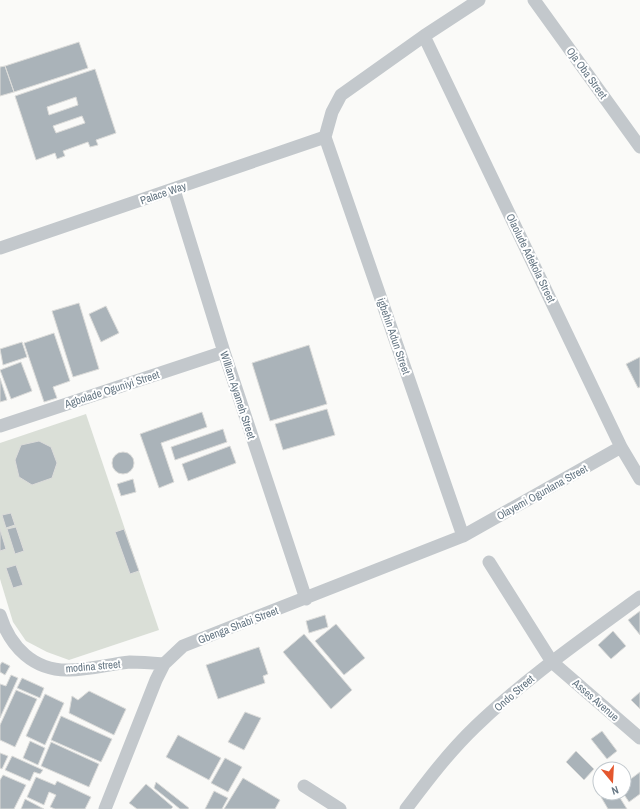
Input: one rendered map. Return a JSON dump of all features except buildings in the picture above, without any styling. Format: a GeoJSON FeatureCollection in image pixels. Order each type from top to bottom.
{"type":"FeatureCollection","features":[{"type":"Feature","properties":{"kind":"street"},"geometry":{"type":"LineString","coordinates":[[325,137],[332,112],[341,95],[424,36],[479,0]]}},
{"type":"Feature","properties":{"kind":"street","name":"Oja Oba Street"},"geometry":{"type":"LineString","coordinates":[[534,0],[640,147]]}},
{"type":"Feature","properties":{"kind":"street","name":"Olaolude Adekola Street"},"geometry":{"type":"LineString","coordinates":[[424,36],[621,447],[640,479]]}},
{"type":"Feature","properties":{"kind":"street","name":"Palace Way"},"geometry":{"type":"LineString","coordinates":[[0,248],[174,190],[325,137]]}},
{"type":"Feature","properties":{"kind":"street","name":"igbehin Adun Street"},"geometry":{"type":"LineString","coordinates":[[325,137],[463,536]]}},
{"type":"Feature","properties":{"kind":"street","name":"William Ayameh Street"},"geometry":{"type":"LineString","coordinates":[[174,190],[224,352],[306,599]]}},
{"type":"Feature","properties":{"kind":"street","name":"Agbolade Oguniyi Street"},"geometry":{"type":"LineString","coordinates":[[0,426],[224,352]]}},
{"type":"Feature","properties":{"kind":"street","name":"Olayemi Ogunlana Street"},"geometry":{"type":"LineString","coordinates":[[463,536],[621,447]]}},
{"type":"Feature","properties":{"kind":"street","name":"Gbenga Shabi Street"},"geometry":{"type":"LineString","coordinates":[[105,809],[164,664],[183,646],[306,599],[463,536]]}},
{"type":"Feature","properties":{"kind":"street"},"geometry":{"type":"LineString","coordinates":[[489,562],[552,662]]}},
{"type":"Feature","properties":{"kind":"street","name":"Ondo Street"},"geometry":{"type":"LineString","coordinates":[[406,809],[434,772],[474,728],[524,683],[640,597]]}},
{"type":"Feature","properties":{"kind":"street","name":"modina street"},"geometry":{"type":"LineString","coordinates":[[0,616],[4,628],[16,648],[37,664],[68,670],[131,662],[164,664]]}},
{"type":"Feature","properties":{"kind":"street","name":"Asses Avenue"},"geometry":{"type":"LineString","coordinates":[[552,662],[640,738]]}},
{"type":"Feature","properties":{"kind":"street"},"geometry":{"type":"LineString","coordinates":[[304,786],[340,809]]}},
{"type":"Feature","properties":{"kind":"shaded area"},"geometry":{"type":"Polygon","coordinates":[[[86,414],[159,630],[69,660],[47,652],[26,641],[13,622],[0,579],[0,443],[86,414]]]}}]}
